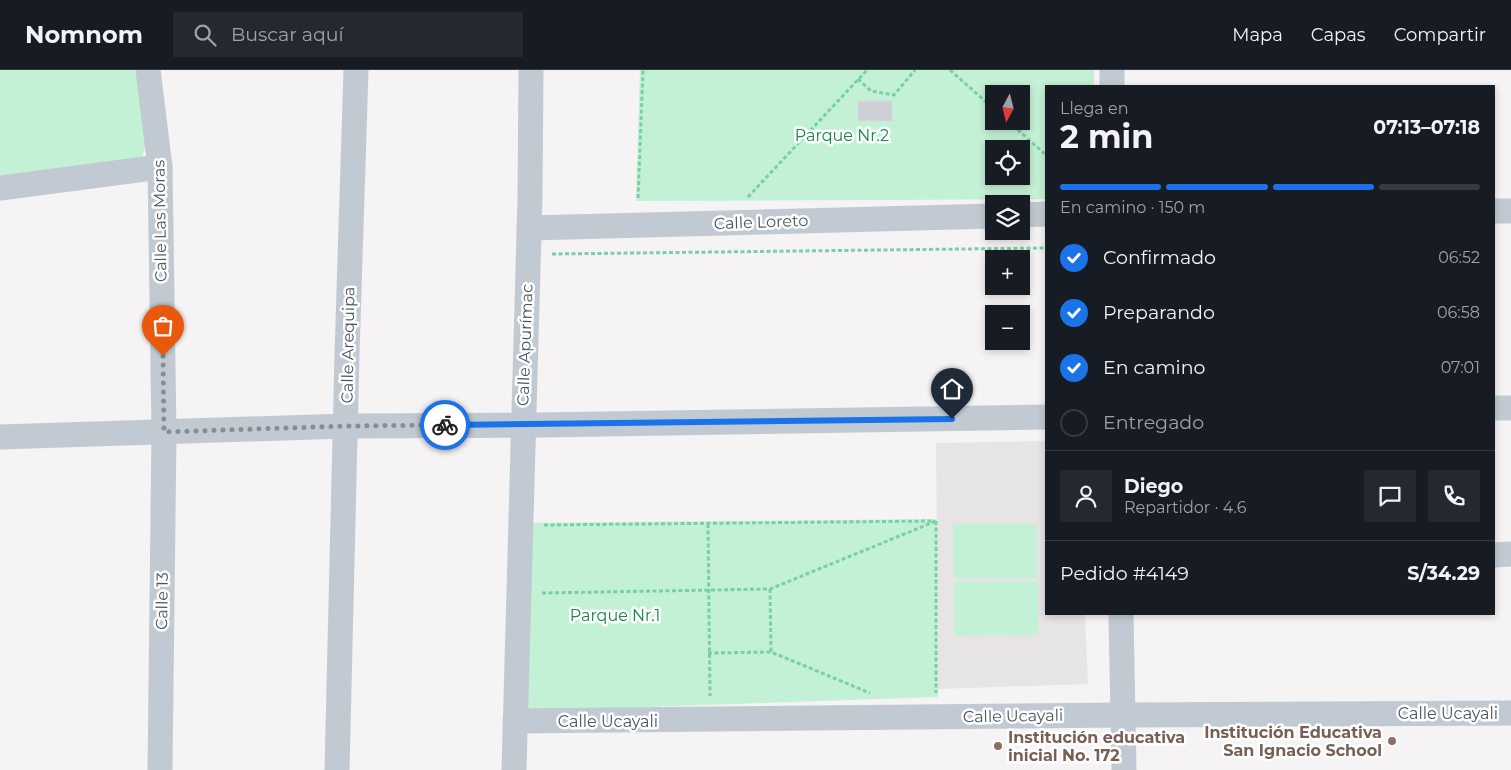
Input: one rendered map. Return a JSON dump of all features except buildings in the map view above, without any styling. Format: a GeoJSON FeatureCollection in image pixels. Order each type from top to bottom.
{"type":"FeatureCollection","features":[{"type":"Feature","properties":{"kind":"street","name":"Calle Las Moras"},"geometry":{"type":"LineString","coordinates":[[148,70],[160,167],[164,432]]}},
{"type":"Feature","properties":{"kind":"street","name":"Calle Arequipa"},"geometry":{"type":"LineString","coordinates":[[338,770],[356,70]]}},
{"type":"Feature","properties":{"kind":"street","name":"Calle Apurímac"},"geometry":{"type":"LineString","coordinates":[[514,770],[532,70]]}},
{"type":"Feature","properties":{"kind":"street"},"geometry":{"type":"LineString","coordinates":[[1112,70],[1112,85]]}},
{"type":"Feature","properties":{"kind":"street"},"geometry":{"type":"LineString","coordinates":[[0,188],[160,167]]}},
{"type":"Feature","properties":{"kind":"street"},"geometry":{"type":"LineString","coordinates":[[1495,211],[1511,211]]}},
{"type":"Feature","properties":{"kind":"street"},"geometry":{"type":"LineString","coordinates":[[1030,215],[1045,214]]}},
{"type":"Feature","properties":{"kind":"street","name":"Calle Loreto"},"geometry":{"type":"LineString","coordinates":[[529,228],[985,216]]}},
{"type":"Feature","properties":{"kind":"street"},"geometry":{"type":"LineString","coordinates":[[1495,408],[1511,408]]}},
{"type":"Feature","properties":{"kind":"street"},"geometry":{"type":"LineString","coordinates":[[0,437],[346,426],[1045,417]]}},
{"type":"Feature","properties":{"kind":"street","name":"Calle 13"},"geometry":{"type":"LineString","coordinates":[[160,770],[164,432]]}},
{"type":"Feature","properties":{"kind":"street"},"geometry":{"type":"LineString","coordinates":[[1495,555],[1511,554]]}},
{"type":"Feature","properties":{"kind":"street"},"geometry":{"type":"LineString","coordinates":[[1121,615],[1124,770]]}},
{"type":"Feature","properties":{"kind":"street","name":"Calle Ucayali"},"geometry":{"type":"LineString","coordinates":[[516,721],[1123,714],[1511,713]]}},
{"type":"Feature","properties":{"kind":"path"},"geometry":{"type":"LineString","coordinates":[[638,198],[643,70]]}},
{"type":"Feature","properties":{"kind":"path"},"geometry":{"type":"LineString","coordinates":[[748,197],[867,70]]}},
{"type":"Feature","properties":{"kind":"path"},"geometry":{"type":"LineString","coordinates":[[858,79],[871,91],[894,95],[915,70]]}},
{"type":"Feature","properties":{"kind":"path"},"geometry":{"type":"LineString","coordinates":[[950,70],[985,101]]}},
{"type":"Feature","properties":{"kind":"path"},"geometry":{"type":"LineString","coordinates":[[1018,130],[1045,155]]}},
{"type":"Feature","properties":{"kind":"path"},"geometry":{"type":"LineString","coordinates":[[542,254],[1045,248]]}},
{"type":"Feature","properties":{"kind":"path"},"geometry":{"type":"LineString","coordinates":[[543,525],[936,521]]}},
{"type":"Feature","properties":{"kind":"path"},"geometry":{"type":"LineString","coordinates":[[532,593],[770,589],[936,521]]}},
{"type":"Feature","properties":{"kind":"path"},"geometry":{"type":"LineString","coordinates":[[936,521],[936,695]]}},
{"type":"Feature","properties":{"kind":"path"},"geometry":{"type":"LineString","coordinates":[[708,524],[708,653],[711,720]]}},
{"type":"Feature","properties":{"kind":"path"},"geometry":{"type":"LineString","coordinates":[[770,589],[771,652]]}},
{"type":"Feature","properties":{"kind":"path"},"geometry":{"type":"LineString","coordinates":[[708,653],[771,652],[878,696]]}},
{"type":"Feature","properties":{"kind":"shaded area"},"geometry":{"type":"Polygon","coordinates":[[[1045,441],[1045,615],[1085,615],[1088,684],[938,689],[936,443],[1045,441]]]}},
{"type":"Feature","properties":{"kind":"green space"},"geometry":{"type":"Polygon","coordinates":[[[0,70],[136,70],[146,143],[142,158],[0,180],[0,70]]]}},
{"type":"Feature","properties":{"kind":"green space","name":"Parque Nr.2"},"geometry":{"type":"Polygon","coordinates":[[[640,70],[1094,70],[1094,85],[1045,85],[1045,199],[1030,199],[1030,195],[985,195],[985,199],[636,201],[640,70]]]}},
{"type":"Feature","properties":{"kind":"green space","name":"Parque Nr.1"},"geometry":{"type":"Polygon","coordinates":[[[937,519],[938,697],[528,711],[524,523],[937,519]]]}},
{"type":"Feature","properties":{"kind":"green space"},"geometry":{"type":"Polygon","coordinates":[[[953,524],[1037,524],[1037,578],[954,578],[953,524]]]}},
{"type":"Feature","properties":{"kind":"green space"},"geometry":{"type":"Polygon","coordinates":[[[1038,581],[1038,635],[955,636],[954,582],[1038,581]]]}},
{"type":"Feature","properties":{"kind":"way so far"},"geometry":{"type":"LineString","coordinates":[[163,356],[164,432],[445,425]]}},
{"type":"Feature","properties":{"kind":"place","name":"Institución Educativa San Ignacio School"},"geometry":{"type":"Point","coordinates":[1392,741]}},
{"type":"Feature","properties":{"kind":"place","name":"Institución educativa inicial No. 172"},"geometry":{"type":"Point","coordinates":[998,746]}},
{"type":"Feature","properties":{"kind":"route"},"geometry":{"type":"LineString","coordinates":[[445,425],[540,426],[952,419]]}}]}
